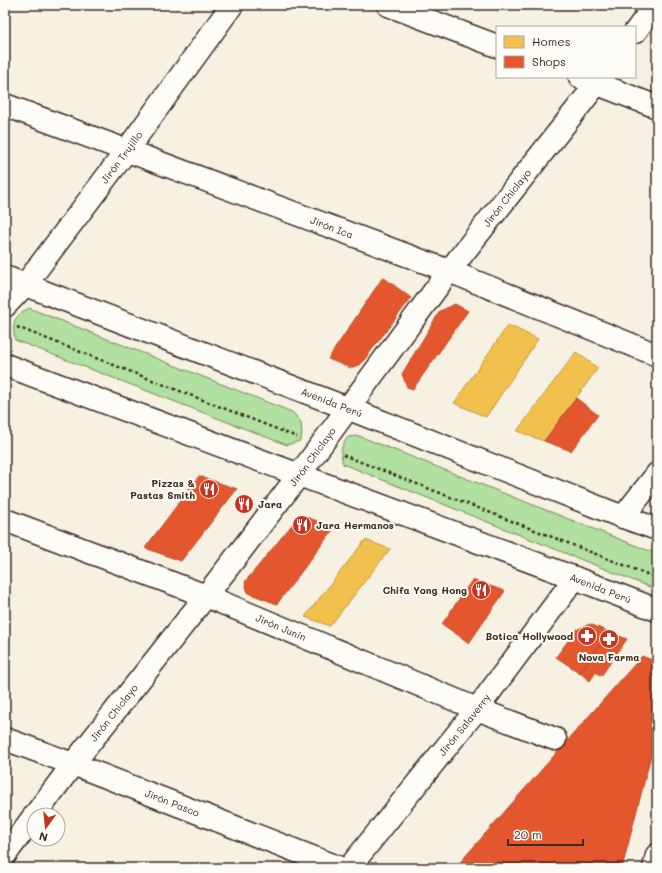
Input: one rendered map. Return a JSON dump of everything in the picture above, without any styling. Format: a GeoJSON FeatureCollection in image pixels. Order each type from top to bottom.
{"type":"FeatureCollection","features":[{"type":"Feature","properties":{"kind":"street","name":"Jirón Trujillo"},"geometry":{"type":"LineString","coordinates":[[5,306],[15,281],[127,150],[232,5]]}},
{"type":"Feature","properties":{"kind":"street"},"geometry":{"type":"LineString","coordinates":[[388,5],[496,46]]}},
{"type":"Feature","properties":{"kind":"street"},"geometry":{"type":"LineString","coordinates":[[636,31],[655,5]]}},
{"type":"Feature","properties":{"kind":"street"},"geometry":{"type":"LineString","coordinates":[[593,79],[657,107]]}},
{"type":"Feature","properties":{"kind":"street","name":"Jirón Chiclayo"},"geometry":{"type":"LineString","coordinates":[[41,807],[206,596],[298,475],[449,270],[593,79]]}},
{"type":"Feature","properties":{"kind":"street","name":"Jirón Ica"},"geometry":{"type":"LineString","coordinates":[[5,105],[449,270],[657,355]]}},
{"type":"Feature","properties":{"kind":"street","name":"Avenida Perú"},"geometry":{"type":"LineString","coordinates":[[15,281],[657,529]]}},
{"type":"Feature","properties":{"kind":"street","name":"Avenida Perú"},"geometry":{"type":"LineString","coordinates":[[5,365],[657,610]]}},
{"type":"Feature","properties":{"kind":"street"},"geometry":{"type":"LineString","coordinates":[[623,517],[657,474]]}},
{"type":"Feature","properties":{"kind":"street","name":"Jirón Junín"},"geometry":{"type":"LineString","coordinates":[[5,520],[206,596],[477,709],[555,739]]}},
{"type":"Feature","properties":{"kind":"street","name":"Jirón Salaverry"},"geometry":{"type":"LineString","coordinates":[[349,868],[477,709],[575,578]]}},
{"type":"Feature","properties":{"kind":"street","name":"Jirón Pasco"},"geometry":{"type":"LineString","coordinates":[[5,738],[340,868]]}},
{"type":"Feature","properties":{"kind":"street","name":"Jirón Chiclayo"},"geometry":{"type":"LineString","coordinates":[[5,855],[26,827]]}},
{"type":"Feature","properties":{"kind":"street"},"geometry":{"type":"LineString","coordinates":[[654,868],[657,855]]}},
{"type":"Feature","properties":{"kind":"green space"},"geometry":{"type":"Polygon","coordinates":[[[29,308],[292,412],[301,422],[302,434],[300,441],[287,445],[15,340],[15,321],[20,314],[29,308]]]}},
{"type":"Feature","properties":{"kind":"green space"},"geometry":{"type":"Polygon","coordinates":[[[359,436],[657,554],[657,590],[343,464],[341,453],[343,444],[348,437],[359,436]]]}},
{"type":"Feature","properties":{"kind":"building: Homes"},"geometry":{"type":"Polygon","coordinates":[[[508,325],[538,339],[486,417],[454,403],[508,325]]]}},
{"type":"Feature","properties":{"kind":"building: Homes"},"geometry":{"type":"Polygon","coordinates":[[[576,352],[598,368],[544,441],[517,431],[576,352]]]}},
{"type":"Feature","properties":{"kind":"building: Homes"},"geometry":{"type":"Polygon","coordinates":[[[365,540],[390,549],[330,626],[305,617],[365,540]]]}},
{"type":"Feature","properties":{"kind":"building: Shops"},"geometry":{"type":"Polygon","coordinates":[[[383,277],[411,298],[361,364],[351,368],[328,359],[383,277]]]}},
{"type":"Feature","properties":{"kind":"building: Shops"},"geometry":{"type":"Polygon","coordinates":[[[455,304],[468,311],[413,389],[407,387],[402,374],[440,311],[455,304]]]}},
{"type":"Feature","properties":{"kind":"building: Shops"},"geometry":{"type":"Polygon","coordinates":[[[576,398],[598,415],[571,451],[544,441],[576,398]]]}},
{"type":"Feature","properties":{"kind":"building: Shops"},"geometry":{"type":"Polygon","coordinates":[[[199,476],[237,489],[181,561],[145,548],[199,476]]]}},
{"type":"Feature","properties":{"kind":"building: Shops"},"geometry":{"type":"Polygon","coordinates":[[[300,515],[335,527],[277,604],[248,593],[245,582],[300,515]]]}},
{"type":"Feature","properties":{"kind":"building: Shops"},"geometry":{"type":"Polygon","coordinates":[[[472,580],[505,591],[469,643],[442,624],[472,580]]]}},
{"type":"Feature","properties":{"kind":"building: Shops"},"geometry":{"type":"Polygon","coordinates":[[[590,624],[609,632],[580,673],[556,657],[576,630],[590,624]]]}},
{"type":"Feature","properties":{"kind":"building: Shops"},"geometry":{"type":"Polygon","coordinates":[[[609,632],[627,639],[601,676],[596,672],[590,681],[580,673],[609,632]]]}},
{"type":"Feature","properties":{"kind":"building: Shops"},"geometry":{"type":"Polygon","coordinates":[[[642,656],[657,662],[657,732],[622,868],[455,868],[642,656]]]}},
{"type":"Feature","properties":{"kind":"place","name":"Pizzas & Pastas Smith"},"geometry":{"type":"Point","coordinates":[209,489]}},
{"type":"Feature","properties":{"kind":"place","name":"Jara"},"geometry":{"type":"Point","coordinates":[244,504]}},
{"type":"Feature","properties":{"kind":"place","name":"Jara Hermanos"},"geometry":{"type":"Point","coordinates":[302,525]}},
{"type":"Feature","properties":{"kind":"place","name":"Chifa Yong Hong"},"geometry":{"type":"Point","coordinates":[481,590]}},
{"type":"Feature","properties":{"kind":"place","name":"Botica Hollywood"},"geometry":{"type":"Point","coordinates":[587,636]}},
{"type":"Feature","properties":{"kind":"place","name":"Nova Farma"},"geometry":{"type":"Point","coordinates":[609,639]}}]}
